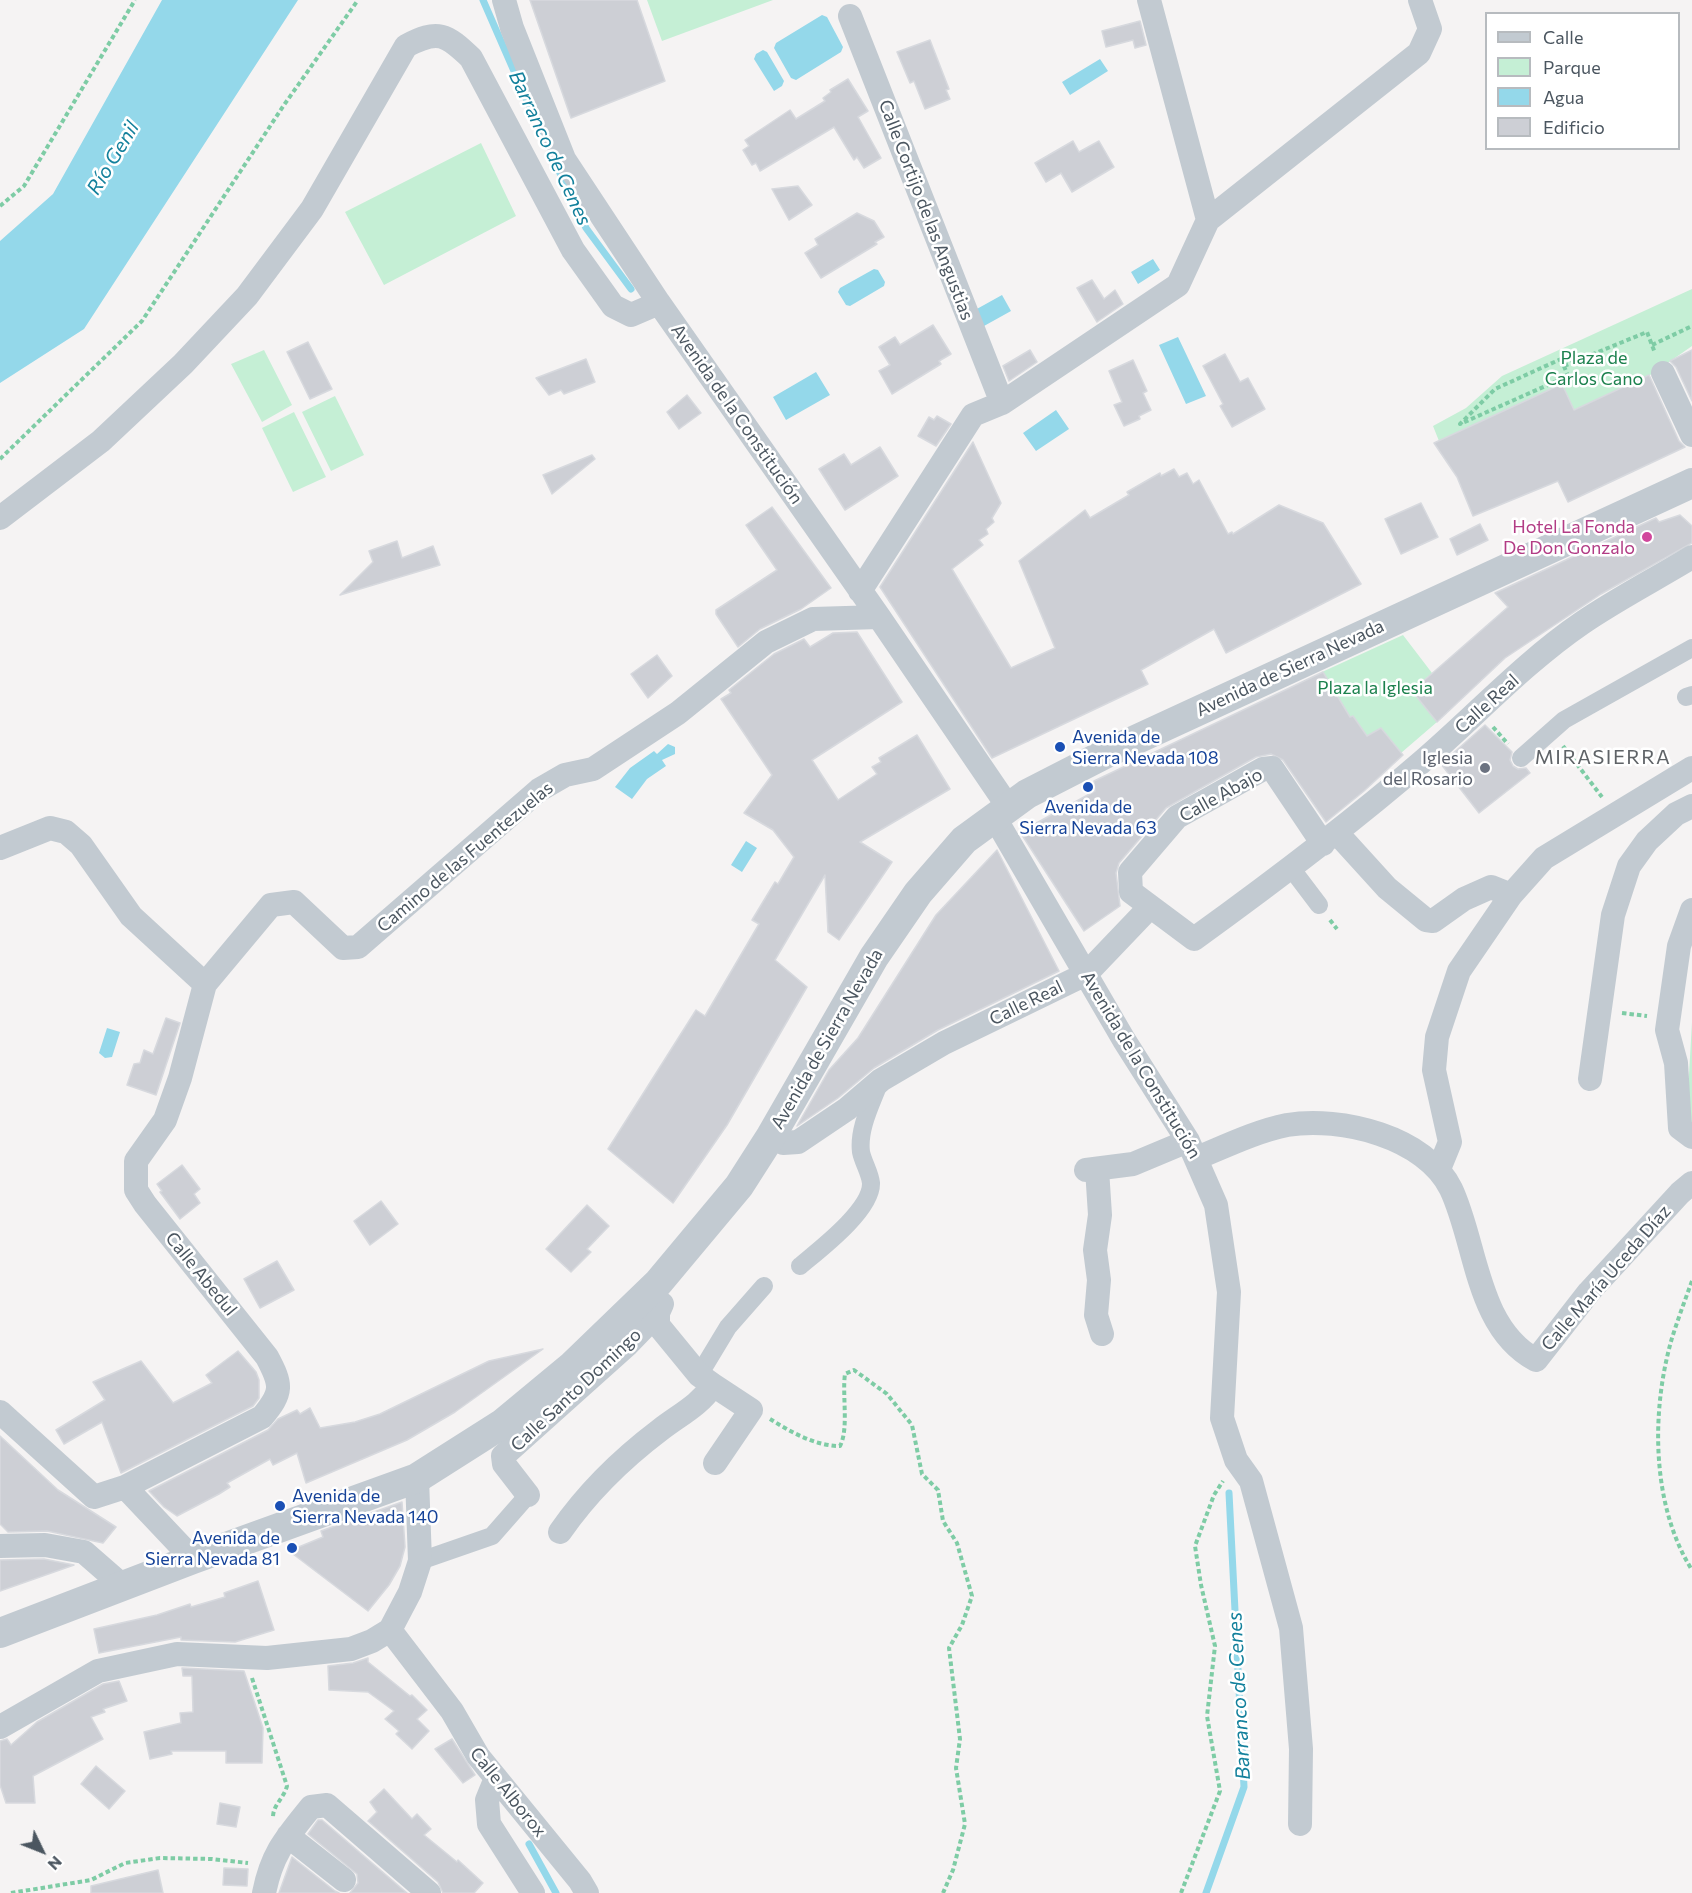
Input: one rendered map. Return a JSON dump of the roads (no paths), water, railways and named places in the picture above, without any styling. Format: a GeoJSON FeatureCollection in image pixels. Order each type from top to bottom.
{"type":"FeatureCollection","features":[{"type":"Feature","properties":{"kind":"street","name":"Avenida de la Constitución"},"geometry":{"type":"LineString","coordinates":[[504,0],[512,28],[564,159],[659,303],[879,617],[1002,813],[1086,974],[1193,1150],[1216,1205],[1229,1292],[1222,1418],[1236,1460],[1251,1481],[1291,1628],[1301,1749],[1300,1824]]}},
{"type":"Feature","properties":{"kind":"street"},"geometry":{"type":"LineString","coordinates":[[1149,0],[1208,220]]}},
{"type":"Feature","properties":{"kind":"street"},"geometry":{"type":"LineString","coordinates":[[860,591],[973,415],[1002,403],[1178,285],[1208,220],[1419,53],[1430,29],[1420,0]]}},
{"type":"Feature","properties":{"kind":"street","name":"Calle Cortijo de las Angustias"},"geometry":{"type":"LineString","coordinates":[[850,16],[1002,403]]}},
{"type":"Feature","properties":{"kind":"street"},"geometry":{"type":"LineString","coordinates":[[0,518],[101,441],[183,364],[247,296],[312,209],[406,46],[428,35],[450,38],[471,58],[573,250],[613,306],[631,315],[659,303]]}},
{"type":"Feature","properties":{"kind":"street"},"geometry":{"type":"LineString","coordinates":[[1663,373],[1692,435]]}},
{"type":"Feature","properties":{"kind":"street","name":"Avenida de Sierra Nevada"},"geometry":{"type":"LineString","coordinates":[[0,1633],[193,1559],[417,1478],[502,1424],[572,1366],[658,1283],[739,1186],[771,1136],[874,957],[918,893],[964,840],[1027,794],[1107,753],[1692,483]]}},
{"type":"Feature","properties":{"kind":"street","name":"Calle Real"},"geometry":{"type":"LineString","coordinates":[[771,1136],[783,1143],[798,1142],[847,1109],[881,1080],[944,1043],[1086,974],[1149,908],[1194,939],[1330,838],[1480,712],[1543,652],[1583,622],[1692,557]]}},
{"type":"Feature","properties":{"kind":"street","name":"Calle Real"},"geometry":{"type":"LineString","coordinates":[[1543,652],[1557,653],[1692,576]]}},
{"type":"Feature","properties":{"kind":"street","name":"Camino de las Fuentezuelas"},"geometry":{"type":"LineString","coordinates":[[206,984],[271,905],[294,902],[342,948],[358,947],[539,790],[565,775],[593,769],[678,714],[766,642],[813,620],[879,617]]}},
{"type":"Feature","properties":{"kind":"street"},"geometry":{"type":"LineString","coordinates":[[1521,758],[1564,720],[1692,648]]}},
{"type":"Feature","properties":{"kind":"street","name":"Calle Abajo"},"geometry":{"type":"LineString","coordinates":[[1149,908],[1131,892],[1130,872],[1147,850],[1177,818],[1263,770],[1272,768],[1330,838]]}},
{"type":"Feature","properties":{"kind":"street"},"geometry":{"type":"LineString","coordinates":[[1102,1334],[1096,1315],[1099,1280],[1095,1251],[1100,1215],[1091,1170],[1134,1164],[1241,1140],[1288,1125],[1331,1124],[1373,1131],[1416,1151],[1439,1169],[1450,1142],[1434,1070],[1437,1037],[1459,971],[1511,895],[1544,858],[1692,768]]}},
{"type":"Feature","properties":{"kind":"street"},"geometry":{"type":"LineString","coordinates":[[1590,1078],[1613,915],[1629,866],[1647,841],[1676,814],[1692,806]]}},
{"type":"Feature","properties":{"kind":"street"},"geometry":{"type":"LineString","coordinates":[[0,848],[50,828],[66,832],[81,845],[131,916],[206,984]]}},
{"type":"Feature","properties":{"kind":"street"},"geometry":{"type":"LineString","coordinates":[[1330,838],[1426,920],[1433,921],[1464,898],[1491,887],[1511,895]]}},
{"type":"Feature","properties":{"kind":"street"},"geometry":{"type":"LineString","coordinates":[[1291,868],[1319,905]]}},
{"type":"Feature","properties":{"kind":"street"},"geometry":{"type":"LineString","coordinates":[[1692,910],[1679,945],[1667,1030],[1676,1063],[1680,1128],[1692,1137]]}},
{"type":"Feature","properties":{"kind":"street","name":"Calle Abedul"},"geometry":{"type":"LineString","coordinates":[[0,1412],[94,1497],[125,1487],[262,1417],[277,1399],[279,1378],[267,1357],[145,1204],[135,1183],[136,1161],[165,1120],[180,1078],[206,984]]}},
{"type":"Feature","properties":{"kind":"street"},"geometry":{"type":"LineString","coordinates":[[800,1266],[835,1236],[865,1201],[871,1184],[861,1151],[863,1124],[881,1080]]}},
{"type":"Feature","properties":{"kind":"street","name":"Calle María Uceda Díaz"},"geometry":{"type":"LineString","coordinates":[[1439,1169],[1451,1191],[1474,1267],[1496,1319],[1521,1352],[1536,1360],[1589,1292],[1680,1193],[1692,1183]]}},
{"type":"Feature","properties":{"kind":"street"},"geometry":{"type":"LineString","coordinates":[[658,1283],[666,1295],[658,1313],[658,1325],[706,1380],[751,1410],[714,1463]]}},
{"type":"Feature","properties":{"kind":"street"},"geometry":{"type":"LineString","coordinates":[[560,1532],[616,1467],[660,1430],[703,1400],[706,1380],[728,1327],[764,1286]]}},
{"type":"Feature","properties":{"kind":"street","name":"Calle Santo Domingo"},"geometry":{"type":"LineString","coordinates":[[528,1495],[504,1464],[503,1456],[658,1313]]}},
{"type":"Feature","properties":{"kind":"street"},"geometry":{"type":"LineString","coordinates":[[0,1727],[98,1671],[177,1654],[267,1658],[351,1649],[390,1630],[410,1592],[420,1561],[417,1478]]}},
{"type":"Feature","properties":{"kind":"street"},"geometry":{"type":"LineString","coordinates":[[125,1487],[193,1559]]}},
{"type":"Feature","properties":{"kind":"street"},"geometry":{"type":"LineString","coordinates":[[420,1561],[492,1536],[528,1495]]}},
{"type":"Feature","properties":{"kind":"street"},"geometry":{"type":"LineString","coordinates":[[0,1546],[45,1545],[84,1552],[123,1586]]}},
{"type":"Feature","properties":{"kind":"street","name":"Calle Alborox"},"geometry":{"type":"LineString","coordinates":[[390,1630],[452,1711],[469,1744],[580,1881],[586,1893]]}},
{"type":"Feature","properties":{"kind":"street"},"geometry":{"type":"LineString","coordinates":[[496,1778],[487,1800],[489,1824],[533,1893]]}},
{"type":"Feature","properties":{"kind":"street"},"geometry":{"type":"LineString","coordinates":[[264,1893],[270,1866],[288,1836],[311,1807],[327,1805],[429,1893]]}},
{"type":"Feature","properties":{"kind":"street"},"geometry":{"type":"LineString","coordinates":[[288,1836],[344,1880]]}},
{"type":"Feature","properties":{"kind":"water","name":"Río Genil"},"geometry":{"type":"Polygon","coordinates":[[[162,0],[298,0],[84,329],[0,383],[0,241],[53,194],[162,0]]]}},
{"type":"Feature","properties":{"kind":"water"},"geometry":{"type":"Polygon","coordinates":[[[822,15],[827,17],[843,47],[841,52],[796,80],[791,78],[774,48],[776,43],[822,15]]]}},
{"type":"Feature","properties":{"kind":"water"},"geometry":{"type":"Polygon","coordinates":[[[763,50],[767,52],[784,81],[782,86],[774,91],[754,59],[756,54],[763,50]]]}},
{"type":"Feature","properties":{"kind":"water"},"geometry":{"type":"Polygon","coordinates":[[[1100,59],[1108,71],[1070,95],[1062,82],[1100,59]]]}},
{"type":"Feature","properties":{"kind":"water"},"geometry":{"type":"Polygon","coordinates":[[[1153,259],[1160,270],[1138,284],[1131,272],[1153,259]]]}},
{"type":"Feature","properties":{"kind":"water"},"geometry":{"type":"Polygon","coordinates":[[[874,269],[878,270],[885,282],[884,286],[850,306],[846,305],[838,292],[840,288],[874,269]]]}},
{"type":"Feature","properties":{"kind":"water"},"geometry":{"type":"Polygon","coordinates":[[[1002,295],[1011,311],[984,326],[975,310],[1002,295]]]}},
{"type":"Feature","properties":{"kind":"water"},"geometry":{"type":"Polygon","coordinates":[[[1178,337],[1206,396],[1186,404],[1159,345],[1178,337]]]}},
{"type":"Feature","properties":{"kind":"water"},"geometry":{"type":"Polygon","coordinates":[[[816,372],[830,395],[786,420],[773,397],[816,372]]]}},
{"type":"Feature","properties":{"kind":"water"},"geometry":{"type":"Polygon","coordinates":[[[1056,410],[1069,429],[1036,451],[1023,433],[1056,410]]]}},
{"type":"Feature","properties":{"kind":"water"},"geometry":{"type":"Polygon","coordinates":[[[668,744],[675,747],[675,754],[662,760],[666,766],[647,779],[632,799],[615,787],[630,768],[654,751],[657,754],[668,744]]]}},
{"type":"Feature","properties":{"kind":"water"},"geometry":{"type":"Polygon","coordinates":[[[746,841],[757,848],[742,872],[731,865],[746,841]]]}},
{"type":"Feature","properties":{"kind":"water"},"geometry":{"type":"Polygon","coordinates":[[[107,1028],[120,1032],[112,1057],[105,1058],[99,1053],[107,1028]]]}},
{"type":"Feature","properties":{"kind":"waterway","name":"Barranco de Cenes"},"geometry":{"type":"LineString","coordinates":[[483,0],[545,142]]}},
{"type":"Feature","properties":{"kind":"waterway","name":"Barranco de Cenes"},"geometry":{"type":"LineString","coordinates":[[558,169],[586,228],[631,289]]}},
{"type":"Feature","properties":{"kind":"waterway","name":"Barranco de Cenes"},"geometry":{"type":"LineString","coordinates":[[1206,1893],[1244,1787],[1229,1493]]}},
{"type":"Feature","properties":{"kind":"waterway"},"geometry":{"type":"LineString","coordinates":[[529,1844],[556,1893]]}},
{"type":"Feature","properties":{"kind":"place","name":"Hotel La Fonda De Don Gonzalo"},"geometry":{"type":"Point","coordinates":[1647,537]}},
{"type":"Feature","properties":{"kind":"place","name":"Avenida de Sierra Nevada 108"},"geometry":{"type":"Point","coordinates":[1060,747]}},
{"type":"Feature","properties":{"kind":"place","name":"Iglesia del Rosario"},"geometry":{"type":"Point","coordinates":[1485,768]}},
{"type":"Feature","properties":{"kind":"place","name":"Avenida de Sierra Nevada 63"},"geometry":{"type":"Point","coordinates":[1088,787]}},
{"type":"Feature","properties":{"kind":"place","name":"Avenida de Sierra Nevada 140"},"geometry":{"type":"Point","coordinates":[280,1506]}},
{"type":"Feature","properties":{"kind":"place","name":"Avenida de Sierra Nevada 81"},"geometry":{"type":"Point","coordinates":[292,1548]}},
{"type":"Feature","properties":{"kind":"district","name":"MIRASIERRA"},"geometry":{"type":"Point","coordinates":[1603,757]}},
{"type":"Feature","properties":{"kind":"park label","name":"Plaza de Carlos Cano"},"geometry":{"type":"Point","coordinates":[1594,368]}},
{"type":"Feature","properties":{"kind":"park label","name":"Plaza la Iglesia"},"geometry":{"type":"Point","coordinates":[1375,688]}}]}
